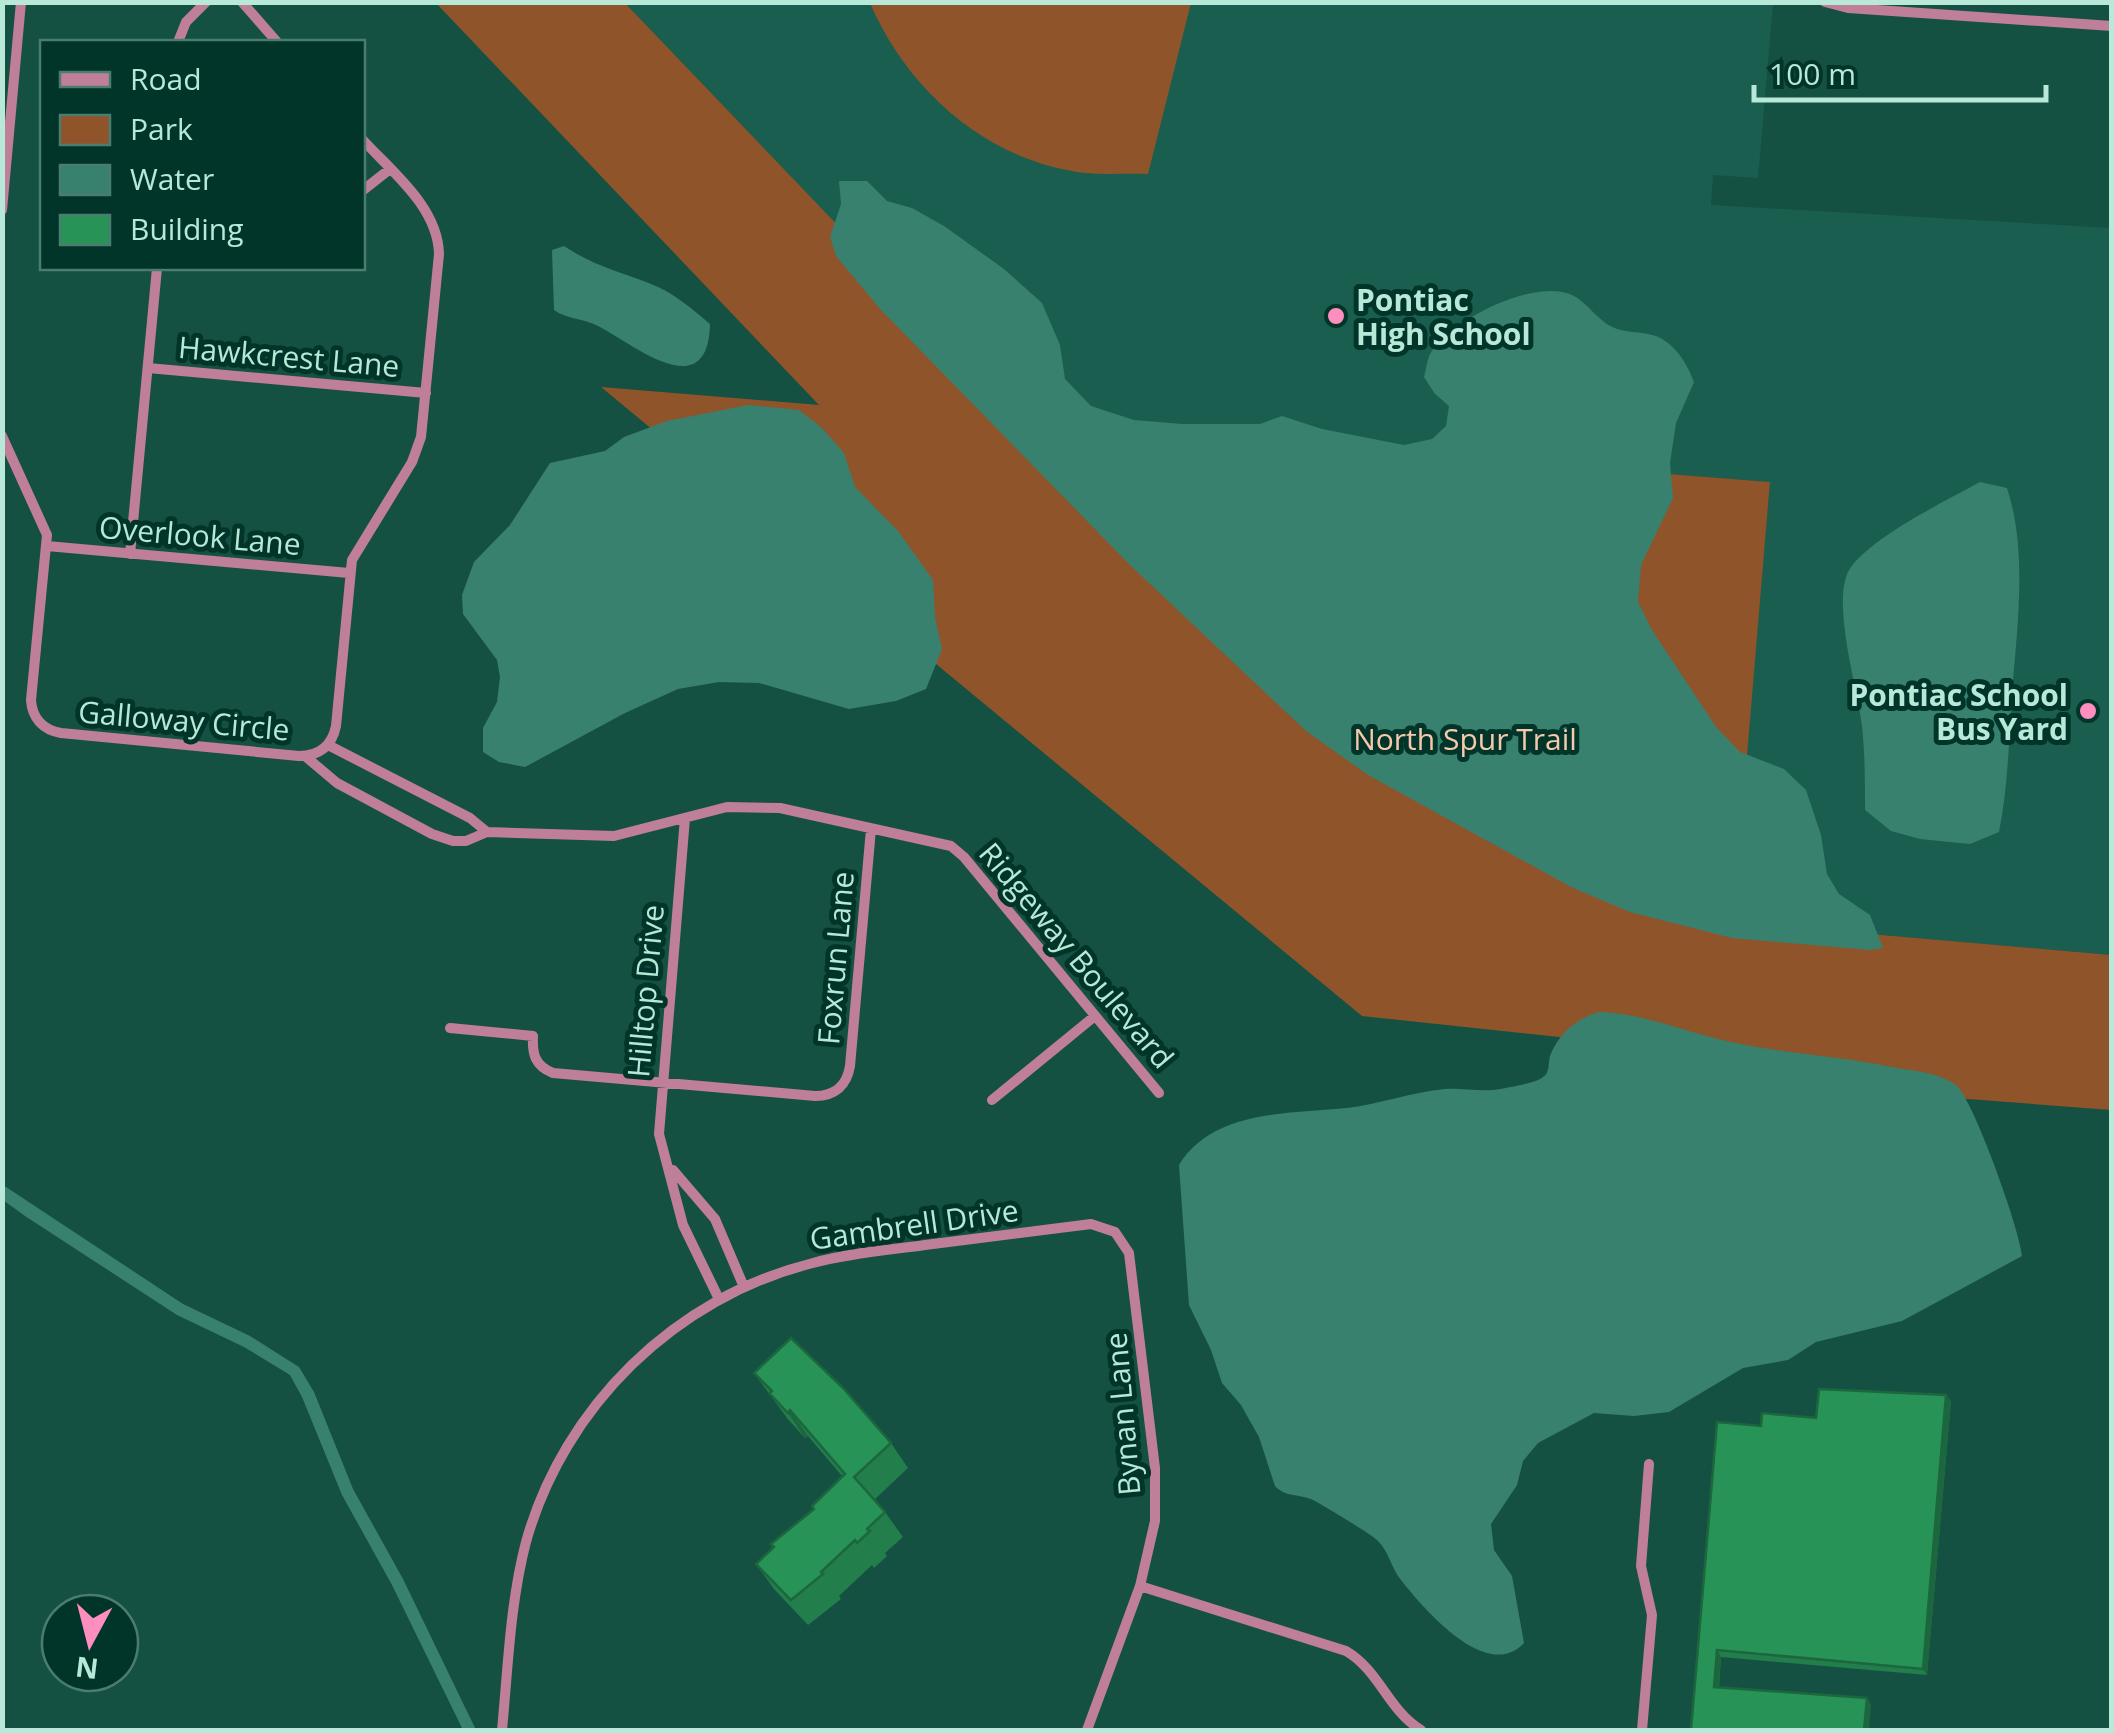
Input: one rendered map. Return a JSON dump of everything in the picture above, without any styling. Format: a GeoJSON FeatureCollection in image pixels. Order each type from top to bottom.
{"type":"FeatureCollection","features":[{"type":"Feature","properties":{"kind":"street"},"geometry":{"type":"LineString","coordinates":[[2,210],[22,2]]}},
{"type":"Feature","properties":{"kind":"street"},"geometry":{"type":"LineString","coordinates":[[179,40],[186,22],[206,2]]}},
{"type":"Feature","properties":{"kind":"street"},"geometry":{"type":"LineString","coordinates":[[242,2],[276,40]]}},
{"type":"Feature","properties":{"kind":"street"},"geometry":{"type":"LineString","coordinates":[[1825,2],[1848,8],[2110,25]]}},
{"type":"Feature","properties":{"kind":"street","name":"Galloway Circle"},"geometry":{"type":"LineString","coordinates":[[2,436],[46,528],[31,700],[33,712],[44,726],[62,733],[305,756],[318,753],[328,744],[336,726],[349,573],[357,548],[416,454],[422,436],[438,242],[426,211],[365,142]]}},
{"type":"Feature","properties":{"kind":"street"},"geometry":{"type":"LineString","coordinates":[[365,189],[390,169]]}},
{"type":"Feature","properties":{"kind":"street"},"geometry":{"type":"LineString","coordinates":[[130,554],[157,270]]}},
{"type":"Feature","properties":{"kind":"street","name":"Hawkcrest Lane"},"geometry":{"type":"LineString","coordinates":[[148,368],[426,393]]}},
{"type":"Feature","properties":{"kind":"street","name":"Overlook Lane"},"geometry":{"type":"LineString","coordinates":[[46,546],[349,573]]}},
{"type":"Feature","properties":{"kind":"street"},"geometry":{"type":"LineString","coordinates":[[328,744],[470,818],[487,832]]}},
{"type":"Feature","properties":{"kind":"street","name":"Ridgeway Boulevard"},"geometry":{"type":"LineString","coordinates":[[305,756],[337,784],[440,838],[466,841],[487,832],[614,836],[727,807],[761,806],[945,844],[960,853],[1159,1093]]}},
{"type":"Feature","properties":{"kind":"street","name":"Hilltop Drive"},"geometry":{"type":"LineString","coordinates":[[685,818],[659,1134],[683,1225],[720,1300]]}},
{"type":"Feature","properties":{"kind":"street","name":"Foxrun Lane"},"geometry":{"type":"LineString","coordinates":[[662,1083],[822,1096],[844,1084],[850,1066],[871,829]]}},
{"type":"Feature","properties":{"kind":"street"},"geometry":{"type":"LineString","coordinates":[[992,1100],[1095,1016]]}},
{"type":"Feature","properties":{"kind":"street"},"geometry":{"type":"LineString","coordinates":[[450,1028],[533,1036],[538,1063],[553,1073],[662,1083]]}},
{"type":"Feature","properties":{"kind":"street","name":"Hilltop Drive"},"geometry":{"type":"LineString","coordinates":[[670,1167],[715,1220],[744,1287]]}},
{"type":"Feature","properties":{"kind":"street","name":"Gambrell Drive"},"geometry":{"type":"LineString","coordinates":[[502,1730],[518,1580],[527,1538],[548,1482],[574,1436],[623,1372],[672,1330],[720,1300],[744,1287],[811,1263],[1092,1224]]}},
{"type":"Feature","properties":{"kind":"street","name":"Bynan Lane"},"geometry":{"type":"LineString","coordinates":[[1087,1730],[1140,1586],[1153,1536],[1156,1481],[1130,1256],[1115,1232],[1092,1224]]}},
{"type":"Feature","properties":{"kind":"street"},"geometry":{"type":"LineString","coordinates":[[1642,1730],[1652,1614],[1641,1566],[1650,1464]]}},
{"type":"Feature","properties":{"kind":"street"},"geometry":{"type":"LineString","coordinates":[[1140,1586],[1346,1651],[1368,1666],[1396,1711],[1421,1730]]}},
{"type":"Feature","properties":{"kind":"shaded area","name":"Pontiac High School"},"geometry":{"type":"Polygon","coordinates":[[[625,3],[1773,3],[1758,178],[1713,175],[1711,205],[2111,228],[2111,955],[1732,922],[1770,482],[1027,423],[625,3]]]}},
{"type":"Feature","properties":{"kind":"green space","name":"North Spur Trail"},"geometry":{"type":"Polygon","coordinates":[[[436,3],[625,3],[1027,423],[1770,482],[1733,922],[2111,955],[2111,1110],[1719,1080],[1720,1054],[1362,1016],[601,387],[819,405],[436,3]]]}},
{"type":"Feature","properties":{"kind":"green space"},"geometry":{"type":"Polygon","coordinates":[[[870,3],[1191,3],[1148,174],[1085,173],[1049,166],[984,137],[929,92],[906,65],[870,3]]]}},
{"type":"Feature","properties":{"kind":"water"},"geometry":{"type":"Polygon","coordinates":[[[839,181],[867,181],[887,201],[912,208],[944,226],[1004,269],[1042,303],[1060,345],[1065,379],[1091,406],[1134,420],[1260,424],[1282,416],[1322,429],[1404,445],[1432,439],[1446,426],[1449,406],[1424,377],[1430,354],[1440,341],[1475,315],[1539,292],[1558,291],[1574,296],[1610,326],[1657,336],[1671,345],[1694,382],[1676,423],[1670,463],[1673,498],[1641,565],[1638,602],[1716,727],[1740,752],[1784,769],[1806,790],[1821,835],[1827,874],[1839,894],[1870,915],[1883,948],[1732,938],[1630,912],[1571,887],[1368,775],[1306,731],[1130,565],[881,310],[836,256],[830,237],[841,204],[839,181]]]}},
{"type":"Feature","properties":{"kind":"water"},"geometry":{"type":"Polygon","coordinates":[[[564,246],[667,292],[710,324],[706,349],[696,362],[683,366],[666,363],[598,326],[554,310],[552,250],[564,246]]]}},
{"type":"Feature","properties":{"kind":"water"},"geometry":{"type":"Polygon","coordinates":[[[748,405],[799,410],[822,428],[844,453],[855,487],[898,531],[933,580],[942,649],[926,689],[896,701],[849,709],[759,683],[719,682],[678,689],[525,767],[499,762],[483,752],[483,728],[497,702],[500,677],[497,660],[463,614],[462,595],[474,562],[510,525],[550,463],[605,451],[624,437],[667,421],[748,405]]]}},
{"type":"Feature","properties":{"kind":"water"},"geometry":{"type":"Polygon","coordinates":[[[1980,482],[2007,488],[2017,538],[2019,590],[2008,763],[1999,832],[1970,844],[1920,839],[1891,831],[1865,810],[1862,726],[1843,599],[1851,567],[1876,543],[1980,482]]]}},
{"type":"Feature","properties":{"kind":"water"},"geometry":{"type":"Polygon","coordinates":[[[1600,1012],[1648,1019],[1746,1045],[1917,1071],[1950,1081],[1965,1097],[1985,1140],[2022,1256],[1902,1321],[1816,1342],[1788,1360],[1743,1368],[1669,1412],[1634,1416],[1594,1413],[1538,1443],[1523,1461],[1517,1485],[1491,1524],[1494,1550],[1512,1576],[1524,1643],[1509,1653],[1492,1654],[1475,1648],[1440,1623],[1401,1580],[1377,1540],[1316,1501],[1287,1494],[1275,1486],[1259,1437],[1241,1405],[1222,1383],[1189,1305],[1179,1165],[1212,1133],[1255,1118],[1359,1106],[1445,1089],[1498,1089],[1536,1081],[1547,1073],[1550,1056],[1564,1034],[1584,1018],[1600,1012]]]}},
{"type":"Feature","properties":{"kind":"water"},"geometry":{"type":"Polygon","coordinates":[[[3,1185],[183,1304],[250,1336],[299,1367],[314,1392],[353,1489],[403,1579],[476,1730],[463,1730],[392,1585],[342,1495],[290,1375],[244,1347],[177,1315],[25,1216],[3,1200],[3,1185]]]}},
{"type":"Feature","properties":{"kind":"building"},"geometry":{"type":"Polygon","coordinates":[[[791,1338],[843,1388],[891,1443],[854,1477],[885,1512],[867,1529],[870,1531],[857,1543],[855,1540],[791,1600],[756,1564],[774,1547],[771,1544],[814,1509],[812,1506],[845,1474],[754,1373],[791,1338]]]}},
{"type":"Feature","properties":{"kind":"building"},"geometry":{"type":"Polygon","coordinates":[[[1819,1389],[1946,1395],[1923,1669],[1717,1650],[1714,1687],[1867,1698],[1864,1730],[1691,1730],[1717,1422],[1761,1426],[1762,1413],[1816,1418],[1819,1389]]]}},
{"type":"Feature","properties":{"kind":"place","name":"Pontiac High School"},"geometry":{"type":"Point","coordinates":[1336,316]}},
{"type":"Feature","properties":{"kind":"place","name":"Pontiac School Bus Yard"},"geometry":{"type":"Point","coordinates":[2088,711]}}]}
